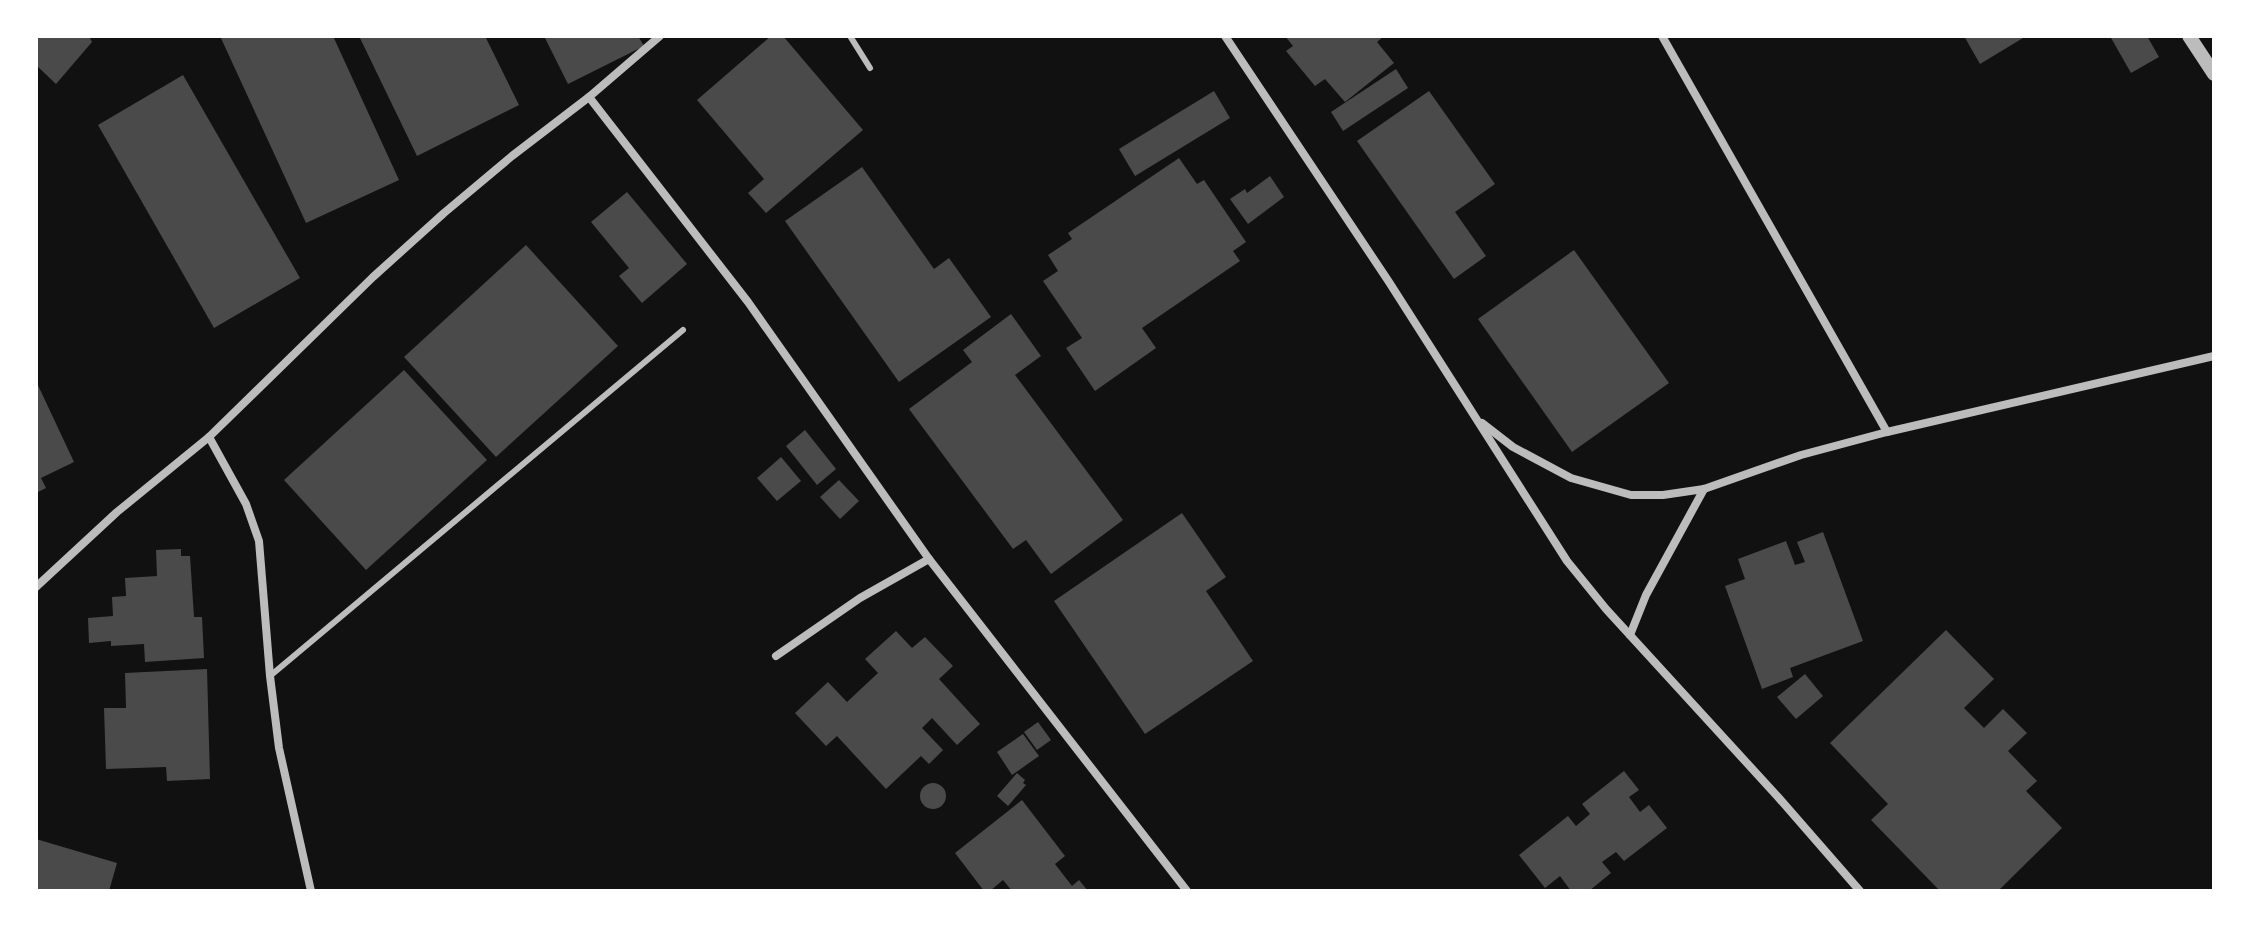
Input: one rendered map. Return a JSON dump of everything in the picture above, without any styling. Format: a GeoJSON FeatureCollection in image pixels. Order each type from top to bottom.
{"type":"FeatureCollection","features":[{"type":"Feature","properties":{"kind":"street"},"geometry":{"type":"LineString","coordinates":[[36,587],[117,512],[209,437],[373,277],[512,156],[589,97],[660,36]]}},
{"type":"Feature","properties":{"kind":"street"},"geometry":{"type":"LineString","coordinates":[[1225,36],[1380,268],[1567,561],[1860,891]]}},
{"type":"Feature","properties":{"kind":"street"},"geometry":{"type":"LineString","coordinates":[[1662,36],[1887,432]]}},
{"type":"Feature","properties":{"kind":"street"},"geometry":{"type":"LineString","coordinates":[[2189,36],[2214,74]]}},
{"type":"Feature","properties":{"kind":"street"},"geometry":{"type":"LineString","coordinates":[[589,97],[748,302],[929,559],[1187,891]]}},
{"type":"Feature","properties":{"kind":"street"},"geometry":{"type":"LineString","coordinates":[[1475,418],[1513,447],[1571,478],[1631,495],[1663,495],[1704,489],[1801,455],[1887,432],[2214,356]]}},
{"type":"Feature","properties":{"kind":"street"},"geometry":{"type":"LineString","coordinates":[[209,437],[246,504],[259,541],[279,748],[311,891]]}},
{"type":"Feature","properties":{"kind":"street"},"geometry":{"type":"LineString","coordinates":[[1630,635],[1646,595],[1704,489]]}},
{"type":"Feature","properties":{"kind":"street"},"geometry":{"type":"LineString","coordinates":[[776,656],[860,598],[929,559]]}},
{"type":"Feature","properties":{"kind":"lane"},"geometry":{"type":"LineString","coordinates":[[850,36],[870,68]]}},
{"type":"Feature","properties":{"kind":"lane"},"geometry":{"type":"LineString","coordinates":[[270,676],[683,330]]}},
{"type":"Feature","properties":{"kind":"building"},"geometry":{"type":"Polygon","coordinates":[[[36,36],[89,36],[92,42],[56,84],[36,65],[36,36]]]}},
{"type":"Feature","properties":{"kind":"building"},"geometry":{"type":"Polygon","coordinates":[[[220,36],[333,36],[399,180],[306,223],[220,36]]]}},
{"type":"Feature","properties":{"kind":"building"},"geometry":{"type":"Polygon","coordinates":[[[359,36],[485,36],[519,105],[417,156],[359,36]]]}},
{"type":"Feature","properties":{"kind":"building"},"geometry":{"type":"Polygon","coordinates":[[[544,36],[638,36],[644,46],[568,84],[544,36]]]}},
{"type":"Feature","properties":{"kind":"building"},"geometry":{"type":"Polygon","coordinates":[[[771,36],[783,36],[863,130],[766,213],[748,193],[764,179],[697,100],[771,36]]]}},
{"type":"Feature","properties":{"kind":"building"},"geometry":{"type":"Polygon","coordinates":[[[1285,36],[1384,36],[1377,42],[1394,63],[1345,102],[1325,79],[1315,86],[1286,51],[1293,46],[1285,36]]]}},
{"type":"Feature","properties":{"kind":"building"},"geometry":{"type":"Polygon","coordinates":[[[1964,36],[2021,36],[2023,38],[1980,64],[1964,36]]]}},
{"type":"Feature","properties":{"kind":"building"},"geometry":{"type":"Polygon","coordinates":[[[2110,36],[2147,36],[2159,57],[2131,73],[2110,36]]]}},
{"type":"Feature","properties":{"kind":"building"},"geometry":{"type":"Polygon","coordinates":[[[1396,69],[1408,88],[1343,131],[1331,112],[1396,69]]]}},
{"type":"Feature","properties":{"kind":"building"},"geometry":{"type":"Polygon","coordinates":[[[183,75],[300,278],[214,328],[98,125],[183,75]]]}},
{"type":"Feature","properties":{"kind":"building"},"geometry":{"type":"Polygon","coordinates":[[[1214,91],[1230,118],[1135,176],[1119,149],[1214,91]]]}},
{"type":"Feature","properties":{"kind":"building"},"geometry":{"type":"Polygon","coordinates":[[[1429,91],[1495,184],[1455,212],[1486,256],[1454,279],[1357,141],[1429,91]]]}},
{"type":"Feature","properties":{"kind":"building"},"geometry":{"type":"Polygon","coordinates":[[[1179,158],[1197,184],[1204,180],[1246,242],[1233,251],[1240,261],[1142,328],[1156,348],[1095,391],[1066,348],[1082,338],[1043,281],[1058,271],[1048,255],[1072,239],[1068,233],[1179,158]]]}},
{"type":"Feature","properties":{"kind":"building"},"geometry":{"type":"Polygon","coordinates":[[[862,167],[934,269],[949,258],[991,317],[899,382],[785,221],[862,167]]]}},
{"type":"Feature","properties":{"kind":"building"},"geometry":{"type":"Polygon","coordinates":[[[1270,176],[1284,197],[1248,224],[1230,199],[1245,189],[1247,193],[1270,176]]]}},
{"type":"Feature","properties":{"kind":"building"},"geometry":{"type":"Polygon","coordinates":[[[627,192],[687,264],[642,303],[619,276],[629,268],[591,222],[627,192]]]}},
{"type":"Feature","properties":{"kind":"building"},"geometry":{"type":"Polygon","coordinates":[[[526,245],[618,346],[496,457],[404,357],[526,245]]]}},
{"type":"Feature","properties":{"kind":"building"},"geometry":{"type":"Polygon","coordinates":[[[1574,250],[1669,383],[1572,452],[1478,319],[1574,250]]]}},
{"type":"Feature","properties":{"kind":"building"},"geometry":{"type":"Polygon","coordinates":[[[1011,314],[1041,356],[1015,375],[1123,520],[1051,574],[1026,540],[1013,549],[909,409],[972,362],[963,350],[1011,314]]]}},
{"type":"Feature","properties":{"kind":"building"},"geometry":{"type":"Polygon","coordinates":[[[404,370],[487,460],[366,570],[284,480],[404,370]]]}},
{"type":"Feature","properties":{"kind":"building"},"geometry":{"type":"Polygon","coordinates":[[[36,381],[74,462],[41,478],[46,488],[36,493],[36,381]]]}},
{"type":"Feature","properties":{"kind":"building"},"geometry":{"type":"Polygon","coordinates":[[[805,430],[836,469],[817,485],[786,446],[805,430]]]}},
{"type":"Feature","properties":{"kind":"building"},"geometry":{"type":"Polygon","coordinates":[[[781,457],[801,481],[777,501],[757,478],[781,457]]]}},
{"type":"Feature","properties":{"kind":"building"},"geometry":{"type":"Polygon","coordinates":[[[839,480],[859,501],[840,519],[820,497],[839,480]]]}},
{"type":"Feature","properties":{"kind":"building"},"geometry":{"type":"Polygon","coordinates":[[[1182,513],[1226,577],[1206,591],[1253,661],[1145,734],[1054,601],[1182,513]]]}},
{"type":"Feature","properties":{"kind":"building"},"geometry":{"type":"Polygon","coordinates":[[[1823,532],[1863,641],[1790,668],[1793,677],[1762,689],[1725,586],[1745,579],[1738,559],[1786,541],[1795,565],[1805,562],[1797,542],[1823,532]]]}},
{"type":"Feature","properties":{"kind":"building"},"geometry":{"type":"Polygon","coordinates":[[[181,549],[181,556],[190,556],[194,617],[202,617],[204,658],[145,662],[144,644],[111,646],[111,641],[89,643],[88,618],[113,616],[112,597],[126,596],[125,578],[157,576],[156,550],[181,549]]]}},
{"type":"Feature","properties":{"kind":"building"},"geometry":{"type":"Polygon","coordinates":[[[1946,630],[1994,679],[1964,708],[1984,728],[2003,709],[2027,733],[2008,751],[2037,781],[2026,791],[2062,828],[1998,891],[1940,891],[1871,820],[1888,804],[1830,743],[1946,630]]]}},
{"type":"Feature","properties":{"kind":"building"},"geometry":{"type":"Polygon","coordinates":[[[896,631],[912,648],[925,637],[953,666],[939,679],[980,724],[957,745],[932,718],[922,728],[943,750],[929,764],[921,756],[886,789],[837,736],[826,746],[795,713],[828,682],[847,702],[878,673],[865,659],[896,631]]]}},
{"type":"Feature","properties":{"kind":"building"},"geometry":{"type":"Polygon","coordinates":[[[207,669],[210,779],[167,781],[166,767],[106,769],[104,708],[126,708],[125,673],[207,669]]]}},
{"type":"Feature","properties":{"kind":"building"},"geometry":{"type":"Polygon","coordinates":[[[1805,674],[1823,696],[1796,719],[1777,697],[1805,674]]]}},
{"type":"Feature","properties":{"kind":"building"},"geometry":{"type":"Polygon","coordinates":[[[1038,722],[1051,740],[1037,750],[1024,732],[1038,722]]]}},
{"type":"Feature","properties":{"kind":"building"},"geometry":{"type":"Polygon","coordinates":[[[1023,734],[1039,756],[1012,775],[997,752],[1023,734]]]}},
{"type":"Feature","properties":{"kind":"building"},"geometry":{"type":"Polygon","coordinates":[[[1624,771],[1639,790],[1629,797],[1640,812],[1649,805],[1667,828],[1624,861],[1616,852],[1602,862],[1611,873],[1589,891],[1571,891],[1560,876],[1545,888],[1519,855],[1568,816],[1576,826],[1590,814],[1582,804],[1624,771]]]}},
{"type":"Feature","properties":{"kind":"building"},"geometry":{"type":"Polygon","coordinates":[[[1017,773],[1026,785],[1008,806],[997,796],[1017,773]]]}},
{"type":"Feature","properties":{"kind":"building"},"geometry":{"type":"Polygon","coordinates":[[[933,783],[942,787],[946,796],[942,805],[933,809],[924,805],[920,796],[924,787],[933,783]]]}},
{"type":"Feature","properties":{"kind":"building"},"geometry":{"type":"Polygon","coordinates":[[[1022,800],[1065,856],[1055,864],[1072,886],[1079,880],[1088,891],[1012,891],[1003,880],[990,891],[984,891],[955,853],[1022,800]]]}},
{"type":"Feature","properties":{"kind":"building"},"geometry":{"type":"Polygon","coordinates":[[[36,839],[117,863],[109,891],[36,891],[36,839]]]}}]}
